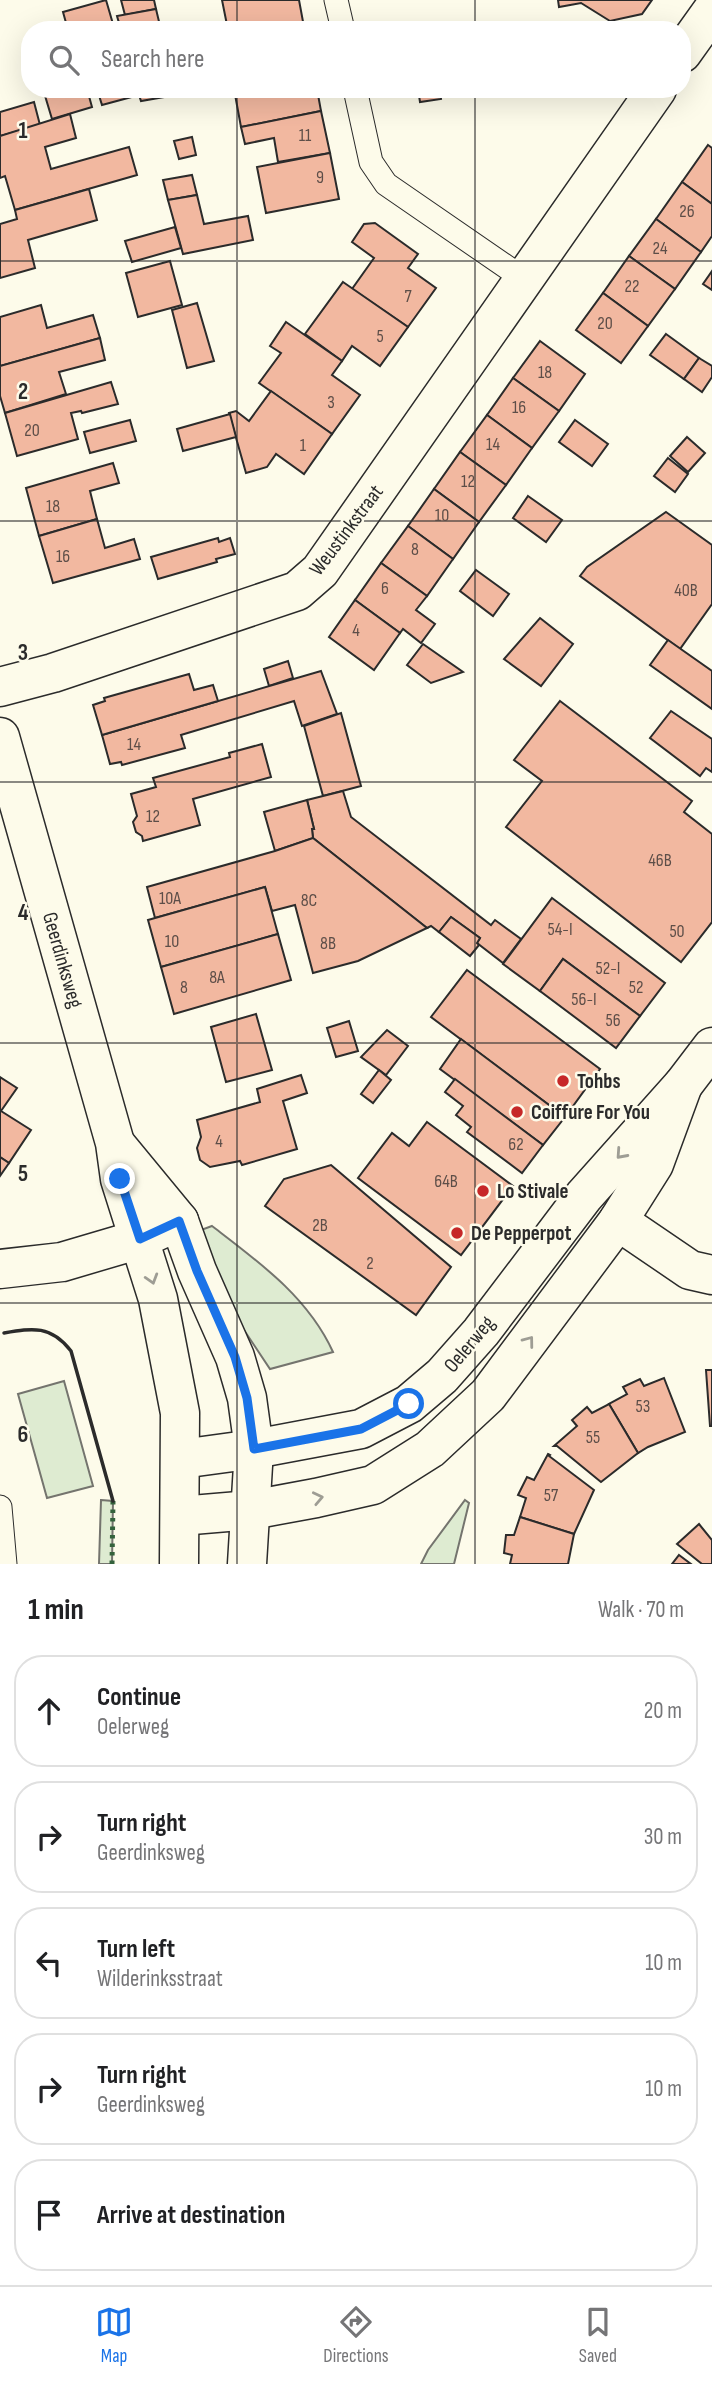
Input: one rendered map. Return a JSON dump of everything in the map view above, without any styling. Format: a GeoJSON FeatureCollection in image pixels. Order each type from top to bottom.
{"type":"FeatureCollection","features":[{"type":"Feature","properties":{"kind":"main road"},"geometry":{"type":"LineString","coordinates":[[691,40],[712,11]]}},
{"type":"Feature","properties":{"kind":"main road","name":"Weustinkstraat"},"geometry":{"type":"LineString","coordinates":[[0,687],[53,673],[297,591],[320,571],[651,98]]}},
{"type":"Feature","properties":{"kind":"main road","name":"Geerdinksweg"},"geometry":{"type":"LineString","coordinates":[[0,737],[115,1143],[120,1179],[158,1299],[180,1413],[181,1459]]}},
{"type":"Feature","properties":{"kind":"main road","name":"Oelerweg"},"geometry":{"type":"LineString","coordinates":[[181,1459],[254,1449],[361,1429],[409,1404],[442,1376],[481,1332],[584,1196],[683,1085],[712,1047]]}},
{"type":"Feature","properties":{"kind":"main road","name":"Oelerweg"},"geometry":{"type":"LineString","coordinates":[[180,1516],[251,1510],[373,1485],[430,1449],[488,1395],[618,1221],[653,1164],[683,1085]]}},
{"type":"Feature","properties":{"kind":"main road","name":"Geerdinksweg"},"geometry":{"type":"LineString","coordinates":[[115,1143],[179,1221],[197,1271],[235,1357],[247,1398],[254,1449],[251,1510]]}},
{"type":"Feature","properties":{"kind":"main road"},"geometry":{"type":"LineString","coordinates":[[0,1269],[62,1262],[140,1239],[179,1221]]}},
{"type":"Feature","properties":{"kind":"main road"},"geometry":{"type":"LineString","coordinates":[[618,1221],[690,1270],[712,1275]]}},
{"type":"Feature","properties":{"kind":"main road"},"geometry":{"type":"LineString","coordinates":[[179,1564],[181,1459]]}},
{"type":"Feature","properties":{"kind":"main road"},"geometry":{"type":"LineString","coordinates":[[247,1564],[251,1510]]}},
{"type":"Feature","properties":{"kind":"lane"},"geometry":{"type":"LineString","coordinates":[[336,0],[340,21]]}},
{"type":"Feature","properties":{"kind":"lane"},"geometry":{"type":"LineString","coordinates":[[357,98],[371,162],[386,184],[524,279]]}},
{"type":"Feature","properties":{"kind":"lane"},"geometry":{"type":"LineString","coordinates":[[0,1507],[5,1564]]}},
{"type":"Feature","properties":{"kind":"green space"},"geometry":{"type":"Polygon","coordinates":[[[212,1226],[264,1267],[296,1297],[323,1332],[333,1352],[270,1369],[240,1324],[199,1234],[201,1230],[212,1226]]]}},
{"type":"Feature","properties":{"kind":"green space"},"geometry":{"type":"Polygon","coordinates":[[[64,1381],[93,1486],[47,1498],[18,1394],[64,1381]]]}},
{"type":"Feature","properties":{"kind":"green space"},"geometry":{"type":"Polygon","coordinates":[[[101,1500],[113,1501],[112,1564],[99,1564],[101,1500]]]}},
{"type":"Feature","properties":{"kind":"green space"},"geometry":{"type":"Polygon","coordinates":[[[465,1500],[469,1503],[454,1564],[421,1564],[428,1550],[465,1500]]]}},
{"type":"Feature","properties":{"kind":"building"},"geometry":{"type":"Polygon","coordinates":[[[106,0],[112,21],[66,21],[63,12],[106,0]]]}},
{"type":"Feature","properties":{"kind":"building"},"geometry":{"type":"Polygon","coordinates":[[[121,0],[154,0],[156,9],[125,15],[121,0]]]}},
{"type":"Feature","properties":{"kind":"building"},"geometry":{"type":"Polygon","coordinates":[[[222,0],[299,0],[303,21],[226,21],[222,0]]]}},
{"type":"Feature","properties":{"kind":"building"},"geometry":{"type":"Polygon","coordinates":[[[558,0],[652,0],[642,14],[610,21],[581,3],[559,7],[558,0]]]}},
{"type":"Feature","properties":{"kind":"building"},"geometry":{"type":"Polygon","coordinates":[[[156,9],[159,21],[118,21],[117,16],[156,9]]]}},
{"type":"Feature","properties":{"kind":"building"},"geometry":{"type":"Polygon","coordinates":[[[46,98],[90,98],[92,107],[52,119],[46,98]]]}},
{"type":"Feature","properties":{"kind":"building"},"geometry":{"type":"Polygon","coordinates":[[[100,98],[128,98],[102,105],[100,98]]]}},
{"type":"Feature","properties":{"kind":"building"},"geometry":{"type":"Polygon","coordinates":[[[236,98],[319,98],[321,111],[241,127],[236,98]]]}},
{"type":"Feature","properties":{"kind":"building"},"geometry":{"type":"Polygon","coordinates":[[[419,98],[441,98],[441,99],[420,102],[419,98]]]}},
{"type":"Feature","properties":{"kind":"building"},"geometry":{"type":"Polygon","coordinates":[[[34,102],[40,125],[0,136],[0,112],[34,102]]]}},
{"type":"Feature","properties":{"kind":"building"},"geometry":{"type":"Polygon","coordinates":[[[321,111],[330,153],[278,162],[274,138],[245,144],[241,127],[321,111]]]}},
{"type":"Feature","properties":{"kind":"building"},"geometry":{"type":"Polygon","coordinates":[[[70,114],[76,138],[45,147],[51,169],[129,147],[137,175],[15,210],[5,176],[0,178],[0,136],[70,114]]]}},
{"type":"Feature","properties":{"kind":"building"},"geometry":{"type":"Polygon","coordinates":[[[192,137],[196,155],[179,159],[174,141],[192,137]]]}},
{"type":"Feature","properties":{"kind":"building"},"geometry":{"type":"Polygon","coordinates":[[[708,145],[712,148],[712,204],[682,182],[708,145]]]}},
{"type":"Feature","properties":{"kind":"building"},"geometry":{"type":"Polygon","coordinates":[[[330,153],[339,199],[266,213],[257,167],[330,153]]]}},
{"type":"Feature","properties":{"kind":"building"},"geometry":{"type":"Polygon","coordinates":[[[192,175],[197,195],[168,200],[163,180],[192,175]]]}},
{"type":"Feature","properties":{"kind":"building"},"geometry":{"type":"Polygon","coordinates":[[[682,182],[712,204],[712,236],[701,252],[656,219],[682,182]]]}},
{"type":"Feature","properties":{"kind":"building"},"geometry":{"type":"Polygon","coordinates":[[[89,189],[97,220],[28,240],[35,268],[0,278],[0,224],[17,219],[15,210],[89,189]]]}},
{"type":"Feature","properties":{"kind":"building"},"geometry":{"type":"Polygon","coordinates":[[[197,195],[204,224],[248,216],[253,240],[183,254],[168,200],[197,195]]]}},
{"type":"Feature","properties":{"kind":"building"},"geometry":{"type":"Polygon","coordinates":[[[656,219],[701,252],[675,289],[629,256],[656,219]]]}},
{"type":"Feature","properties":{"kind":"building"},"geometry":{"type":"Polygon","coordinates":[[[375,223],[418,254],[408,268],[436,288],[408,327],[352,289],[374,258],[352,242],[364,224],[375,223]]]}},
{"type":"Feature","properties":{"kind":"building"},"geometry":{"type":"Polygon","coordinates":[[[175,227],[181,248],[132,262],[125,241],[175,227]]]}},
{"type":"Feature","properties":{"kind":"building"},"geometry":{"type":"Polygon","coordinates":[[[629,256],[675,289],[648,326],[603,293],[629,256]]]}},
{"type":"Feature","properties":{"kind":"building"},"geometry":{"type":"Polygon","coordinates":[[[170,261],[182,305],[138,317],[126,273],[170,261]]]}},
{"type":"Feature","properties":{"kind":"building"},"geometry":{"type":"Polygon","coordinates":[[[712,271],[712,290],[703,284],[712,271]]]}},
{"type":"Feature","properties":{"kind":"building"},"geometry":{"type":"Polygon","coordinates":[[[343,282],[408,327],[380,366],[352,346],[342,361],[305,334],[343,282]]]}},
{"type":"Feature","properties":{"kind":"building"},"geometry":{"type":"Polygon","coordinates":[[[603,293],[648,326],[621,363],[576,330],[603,293]]]}},
{"type":"Feature","properties":{"kind":"building"},"geometry":{"type":"Polygon","coordinates":[[[197,303],[214,361],[187,368],[172,310],[197,303]]]}},
{"type":"Feature","properties":{"kind":"building"},"geometry":{"type":"Polygon","coordinates":[[[41,305],[47,328],[93,315],[100,338],[0,366],[0,317],[41,305]]]}},
{"type":"Feature","properties":{"kind":"building"},"geometry":{"type":"Polygon","coordinates":[[[286,322],[342,361],[332,375],[360,395],[332,434],[259,383],[281,353],[270,346],[286,322]]]}},
{"type":"Feature","properties":{"kind":"building"},"geometry":{"type":"Polygon","coordinates":[[[666,334],[699,358],[684,379],[650,355],[666,334]]]}},
{"type":"Feature","properties":{"kind":"building"},"geometry":{"type":"Polygon","coordinates":[[[100,338],[105,360],[59,372],[66,394],[5,413],[0,396],[0,366],[100,338]]]}},
{"type":"Feature","properties":{"kind":"building"},"geometry":{"type":"Polygon","coordinates":[[[540,341],[585,374],[559,411],[513,378],[540,341]]]}},
{"type":"Feature","properties":{"kind":"building"},"geometry":{"type":"Polygon","coordinates":[[[699,358],[712,366],[712,377],[702,392],[684,379],[699,358]]]}},
{"type":"Feature","properties":{"kind":"building"},"geometry":{"type":"Polygon","coordinates":[[[513,378],[559,411],[532,448],[487,415],[513,378]]]}},
{"type":"Feature","properties":{"kind":"building"},"geometry":{"type":"Polygon","coordinates":[[[111,382],[118,404],[71,413],[78,439],[17,456],[5,413],[111,382]]]}},
{"type":"Feature","properties":{"kind":"building"},"geometry":{"type":"Polygon","coordinates":[[[271,391],[332,434],[304,474],[276,454],[267,467],[246,473],[229,413],[236,411],[249,421],[271,391]]]}},
{"type":"Feature","properties":{"kind":"building"},"geometry":{"type":"Polygon","coordinates":[[[230,414],[236,437],[183,451],[177,429],[230,414]]]}},
{"type":"Feature","properties":{"kind":"building"},"geometry":{"type":"Polygon","coordinates":[[[487,415],[532,448],[506,485],[460,452],[487,415]]]}},
{"type":"Feature","properties":{"kind":"building"},"geometry":{"type":"Polygon","coordinates":[[[130,420],[136,441],[90,453],[84,432],[130,420]]]}},
{"type":"Feature","properties":{"kind":"building"},"geometry":{"type":"Polygon","coordinates":[[[575,420],[608,444],[592,466],[559,442],[575,420]]]}},
{"type":"Feature","properties":{"kind":"building"},"geometry":{"type":"Polygon","coordinates":[[[687,437],[705,453],[688,472],[670,456],[687,437]]]}},
{"type":"Feature","properties":{"kind":"building"},"geometry":{"type":"Polygon","coordinates":[[[460,452],[506,485],[479,522],[434,489],[460,452]]]}},
{"type":"Feature","properties":{"kind":"building"},"geometry":{"type":"Polygon","coordinates":[[[668,458],[688,474],[675,492],[654,476],[668,458]]]}},
{"type":"Feature","properties":{"kind":"building"},"geometry":{"type":"Polygon","coordinates":[[[113,463],[119,483],[90,491],[97,519],[39,536],[26,488],[113,463]]]}},
{"type":"Feature","properties":{"kind":"building"},"geometry":{"type":"Polygon","coordinates":[[[434,489],[479,522],[453,559],[408,526],[434,489]]]}},
{"type":"Feature","properties":{"kind":"building"},"geometry":{"type":"Polygon","coordinates":[[[528,496],[562,520],[546,542],[513,518],[528,496]]]}},
{"type":"Feature","properties":{"kind":"building"},"geometry":{"type":"Polygon","coordinates":[[[666,512],[712,545],[712,604],[680,649],[580,576],[587,567],[666,512]]]}},
{"type":"Feature","properties":{"kind":"building"},"geometry":{"type":"Polygon","coordinates":[[[97,519],[105,548],[134,539],[140,559],[53,583],[39,536],[97,519]]]}},
{"type":"Feature","properties":{"kind":"building"},"geometry":{"type":"Polygon","coordinates":[[[408,526],[453,559],[427,596],[381,563],[408,526]]]}},
{"type":"Feature","properties":{"kind":"building"},"geometry":{"type":"Polygon","coordinates":[[[218,538],[219,542],[230,538],[235,554],[158,579],[151,557],[218,538]]]}},
{"type":"Feature","properties":{"kind":"building"},"geometry":{"type":"Polygon","coordinates":[[[381,563],[427,596],[416,610],[435,624],[421,643],[403,629],[400,633],[355,600],[381,563]]]}},
{"type":"Feature","properties":{"kind":"building"},"geometry":{"type":"Polygon","coordinates":[[[476,570],[509,594],[493,616],[460,591],[476,570]]]}},
{"type":"Feature","properties":{"kind":"building"},"geometry":{"type":"Polygon","coordinates":[[[355,600],[400,633],[374,670],[329,637],[355,600]]]}},
{"type":"Feature","properties":{"kind":"building"},"geometry":{"type":"Polygon","coordinates":[[[540,618],[573,644],[541,686],[504,659],[540,618]]]}},
{"type":"Feature","properties":{"kind":"building"},"geometry":{"type":"Polygon","coordinates":[[[668,640],[712,671],[712,709],[650,665],[668,640]]]}},
{"type":"Feature","properties":{"kind":"building"},"geometry":{"type":"Polygon","coordinates":[[[423,644],[463,672],[431,683],[407,665],[423,644]]]}},
{"type":"Feature","properties":{"kind":"building"},"geometry":{"type":"Polygon","coordinates":[[[288,661],[293,678],[269,686],[264,669],[288,661]]]}},
{"type":"Feature","properties":{"kind":"building"},"geometry":{"type":"Polygon","coordinates":[[[321,671],[337,714],[302,726],[294,701],[181,735],[185,748],[122,765],[121,762],[110,764],[102,735],[321,671]]]}},
{"type":"Feature","properties":{"kind":"building"},"geometry":{"type":"Polygon","coordinates":[[[189,674],[194,690],[213,685],[218,701],[102,735],[93,705],[105,701],[104,698],[189,674]]]}},
{"type":"Feature","properties":{"kind":"building"},"geometry":{"type":"Polygon","coordinates":[[[560,701],[692,801],[684,812],[712,834],[712,922],[681,962],[506,827],[542,781],[514,760],[560,701]]]}},
{"type":"Feature","properties":{"kind":"building"},"geometry":{"type":"Polygon","coordinates":[[[671,711],[712,739],[712,772],[706,768],[700,776],[650,738],[671,711]]]}},
{"type":"Feature","properties":{"kind":"building"},"geometry":{"type":"Polygon","coordinates":[[[341,713],[361,786],[323,796],[304,726],[341,713]]]}},
{"type":"Feature","properties":{"kind":"building"},"geometry":{"type":"Polygon","coordinates":[[[262,744],[271,777],[193,799],[200,825],[143,841],[142,836],[136,832],[133,822],[137,816],[131,794],[156,787],[153,778],[230,757],[229,753],[262,744]]]}},
{"type":"Feature","properties":{"kind":"building"},"geometry":{"type":"Polygon","coordinates":[[[343,791],[351,817],[491,925],[495,920],[521,939],[503,963],[477,943],[480,938],[451,917],[439,932],[431,926],[427,928],[313,838],[314,829],[307,800],[343,791]]]}},
{"type":"Feature","properties":{"kind":"building"},"geometry":{"type":"Polygon","coordinates":[[[307,800],[314,829],[313,838],[275,851],[264,812],[307,800]]]}},
{"type":"Feature","properties":{"kind":"building"},"geometry":{"type":"Polygon","coordinates":[[[313,838],[427,928],[358,961],[313,973],[295,905],[272,911],[265,887],[155,918],[147,887],[313,838]]]}},
{"type":"Feature","properties":{"kind":"building"},"geometry":{"type":"Polygon","coordinates":[[[265,887],[278,934],[161,967],[148,920],[265,887]]]}},
{"type":"Feature","properties":{"kind":"building"},"geometry":{"type":"Polygon","coordinates":[[[552,898],[665,983],[640,1016],[563,959],[540,991],[503,964],[552,898]]]}},
{"type":"Feature","properties":{"kind":"building"},"geometry":{"type":"Polygon","coordinates":[[[451,917],[480,938],[477,943],[479,945],[470,956],[439,932],[451,917]]]}},
{"type":"Feature","properties":{"kind":"building"},"geometry":{"type":"Polygon","coordinates":[[[278,934],[291,980],[174,1014],[161,967],[278,934]]]}},
{"type":"Feature","properties":{"kind":"building"},"geometry":{"type":"Polygon","coordinates":[[[563,959],[640,1016],[616,1048],[540,991],[563,959]]]}},
{"type":"Feature","properties":{"kind":"building"},"geometry":{"type":"Polygon","coordinates":[[[467,970],[600,1069],[565,1117],[431,1017],[467,970]]]}},
{"type":"Feature","properties":{"kind":"building"},"geometry":{"type":"Polygon","coordinates":[[[256,1014],[272,1070],[226,1082],[211,1027],[256,1014]]]}},
{"type":"Feature","properties":{"kind":"building"},"geometry":{"type":"Polygon","coordinates":[[[349,1021],[358,1051],[336,1057],[327,1028],[349,1021]]]}},
{"type":"Feature","properties":{"kind":"building"},"geometry":{"type":"Polygon","coordinates":[[[387,1030],[408,1046],[386,1075],[361,1057],[387,1030]]]}},
{"type":"Feature","properties":{"kind":"building"},"geometry":{"type":"Polygon","coordinates":[[[461,1039],[565,1117],[543,1145],[440,1069],[461,1039]]]}},
{"type":"Feature","properties":{"kind":"building"},"geometry":{"type":"Polygon","coordinates":[[[379,1070],[391,1080],[373,1103],[361,1094],[379,1070]]]}},
{"type":"Feature","properties":{"kind":"building"},"geometry":{"type":"Polygon","coordinates":[[[301,1075],[307,1093],[283,1101],[297,1149],[242,1165],[240,1161],[210,1167],[200,1160],[197,1148],[201,1137],[197,1120],[260,1102],[257,1089],[301,1075]]]}},
{"type":"Feature","properties":{"kind":"building"},"geometry":{"type":"Polygon","coordinates":[[[0,1077],[17,1088],[1,1111],[31,1130],[9,1163],[0,1157],[0,1077]]]}},
{"type":"Feature","properties":{"kind":"building"},"geometry":{"type":"Polygon","coordinates":[[[455,1079],[543,1145],[522,1173],[467,1132],[471,1127],[456,1115],[463,1106],[445,1092],[455,1079]]]}},
{"type":"Feature","properties":{"kind":"building"},"geometry":{"type":"Polygon","coordinates":[[[427,1122],[513,1186],[461,1255],[358,1178],[392,1133],[409,1146],[427,1122]]]}},
{"type":"Feature","properties":{"kind":"building"},"geometry":{"type":"Polygon","coordinates":[[[0,1157],[9,1163],[0,1176],[0,1157]]]}},
{"type":"Feature","properties":{"kind":"building"},"geometry":{"type":"Polygon","coordinates":[[[331,1165],[451,1267],[416,1315],[265,1206],[284,1179],[331,1165]]]}},
{"type":"Feature","properties":{"kind":"building"},"geometry":{"type":"Polygon","coordinates":[[[706,1370],[712,1370],[712,1426],[710,1426],[706,1370]]]}},
{"type":"Feature","properties":{"kind":"building"},"geometry":{"type":"Polygon","coordinates":[[[664,1378],[685,1432],[638,1453],[609,1404],[627,1394],[623,1387],[640,1379],[644,1386],[664,1378]]]}},
{"type":"Feature","properties":{"kind":"building"},"geometry":{"type":"Polygon","coordinates":[[[609,1404],[638,1453],[601,1482],[554,1446],[577,1426],[572,1420],[587,1407],[592,1413],[609,1404]]]}},
{"type":"Feature","properties":{"kind":"building"},"geometry":{"type":"Polygon","coordinates":[[[548,1454],[594,1490],[574,1534],[520,1517],[526,1498],[518,1495],[527,1477],[534,1480],[548,1454]]]}},
{"type":"Feature","properties":{"kind":"building"},"geometry":{"type":"Polygon","coordinates":[[[520,1517],[574,1534],[568,1564],[510,1564],[512,1555],[504,1553],[506,1535],[514,1535],[520,1517]]]}},
{"type":"Feature","properties":{"kind":"building"},"geometry":{"type":"Polygon","coordinates":[[[699,1524],[712,1540],[712,1564],[702,1564],[677,1544],[699,1524]]]}},
{"type":"Feature","properties":{"kind":"building"},"geometry":{"type":"Polygon","coordinates":[[[679,1555],[691,1564],[672,1564],[679,1555]]]}},
{"type":"Feature","properties":{"kind":"hedge"},"geometry":{"type":"LineString","coordinates":[[112,1564],[113,1501]]}},
{"type":"Feature","properties":{"kind":"wall"},"geometry":{"type":"LineString","coordinates":[[4,1333],[41,1330],[56,1337],[71,1351],[113,1501]]}},
{"type":"Feature","properties":{"kind":"place","name":"Tohbs"},"geometry":{"type":"Point","coordinates":[563,1081]}},
{"type":"Feature","properties":{"kind":"place","name":"Coiffure For You"},"geometry":{"type":"Point","coordinates":[517,1112]}},
{"type":"Feature","properties":{"kind":"place","name":"Lo Stivale"},"geometry":{"type":"Point","coordinates":[483,1191]}},
{"type":"Feature","properties":{"kind":"place","name":"De Pepperpot"},"geometry":{"type":"Point","coordinates":[457,1233]}},
{"type":"Feature","properties":{"kind":"route"},"geometry":{"type":"LineString","coordinates":[[120,1179],[140,1239],[179,1221],[197,1271],[235,1357],[247,1398],[254,1449],[361,1429],[409,1404]]}}]}
